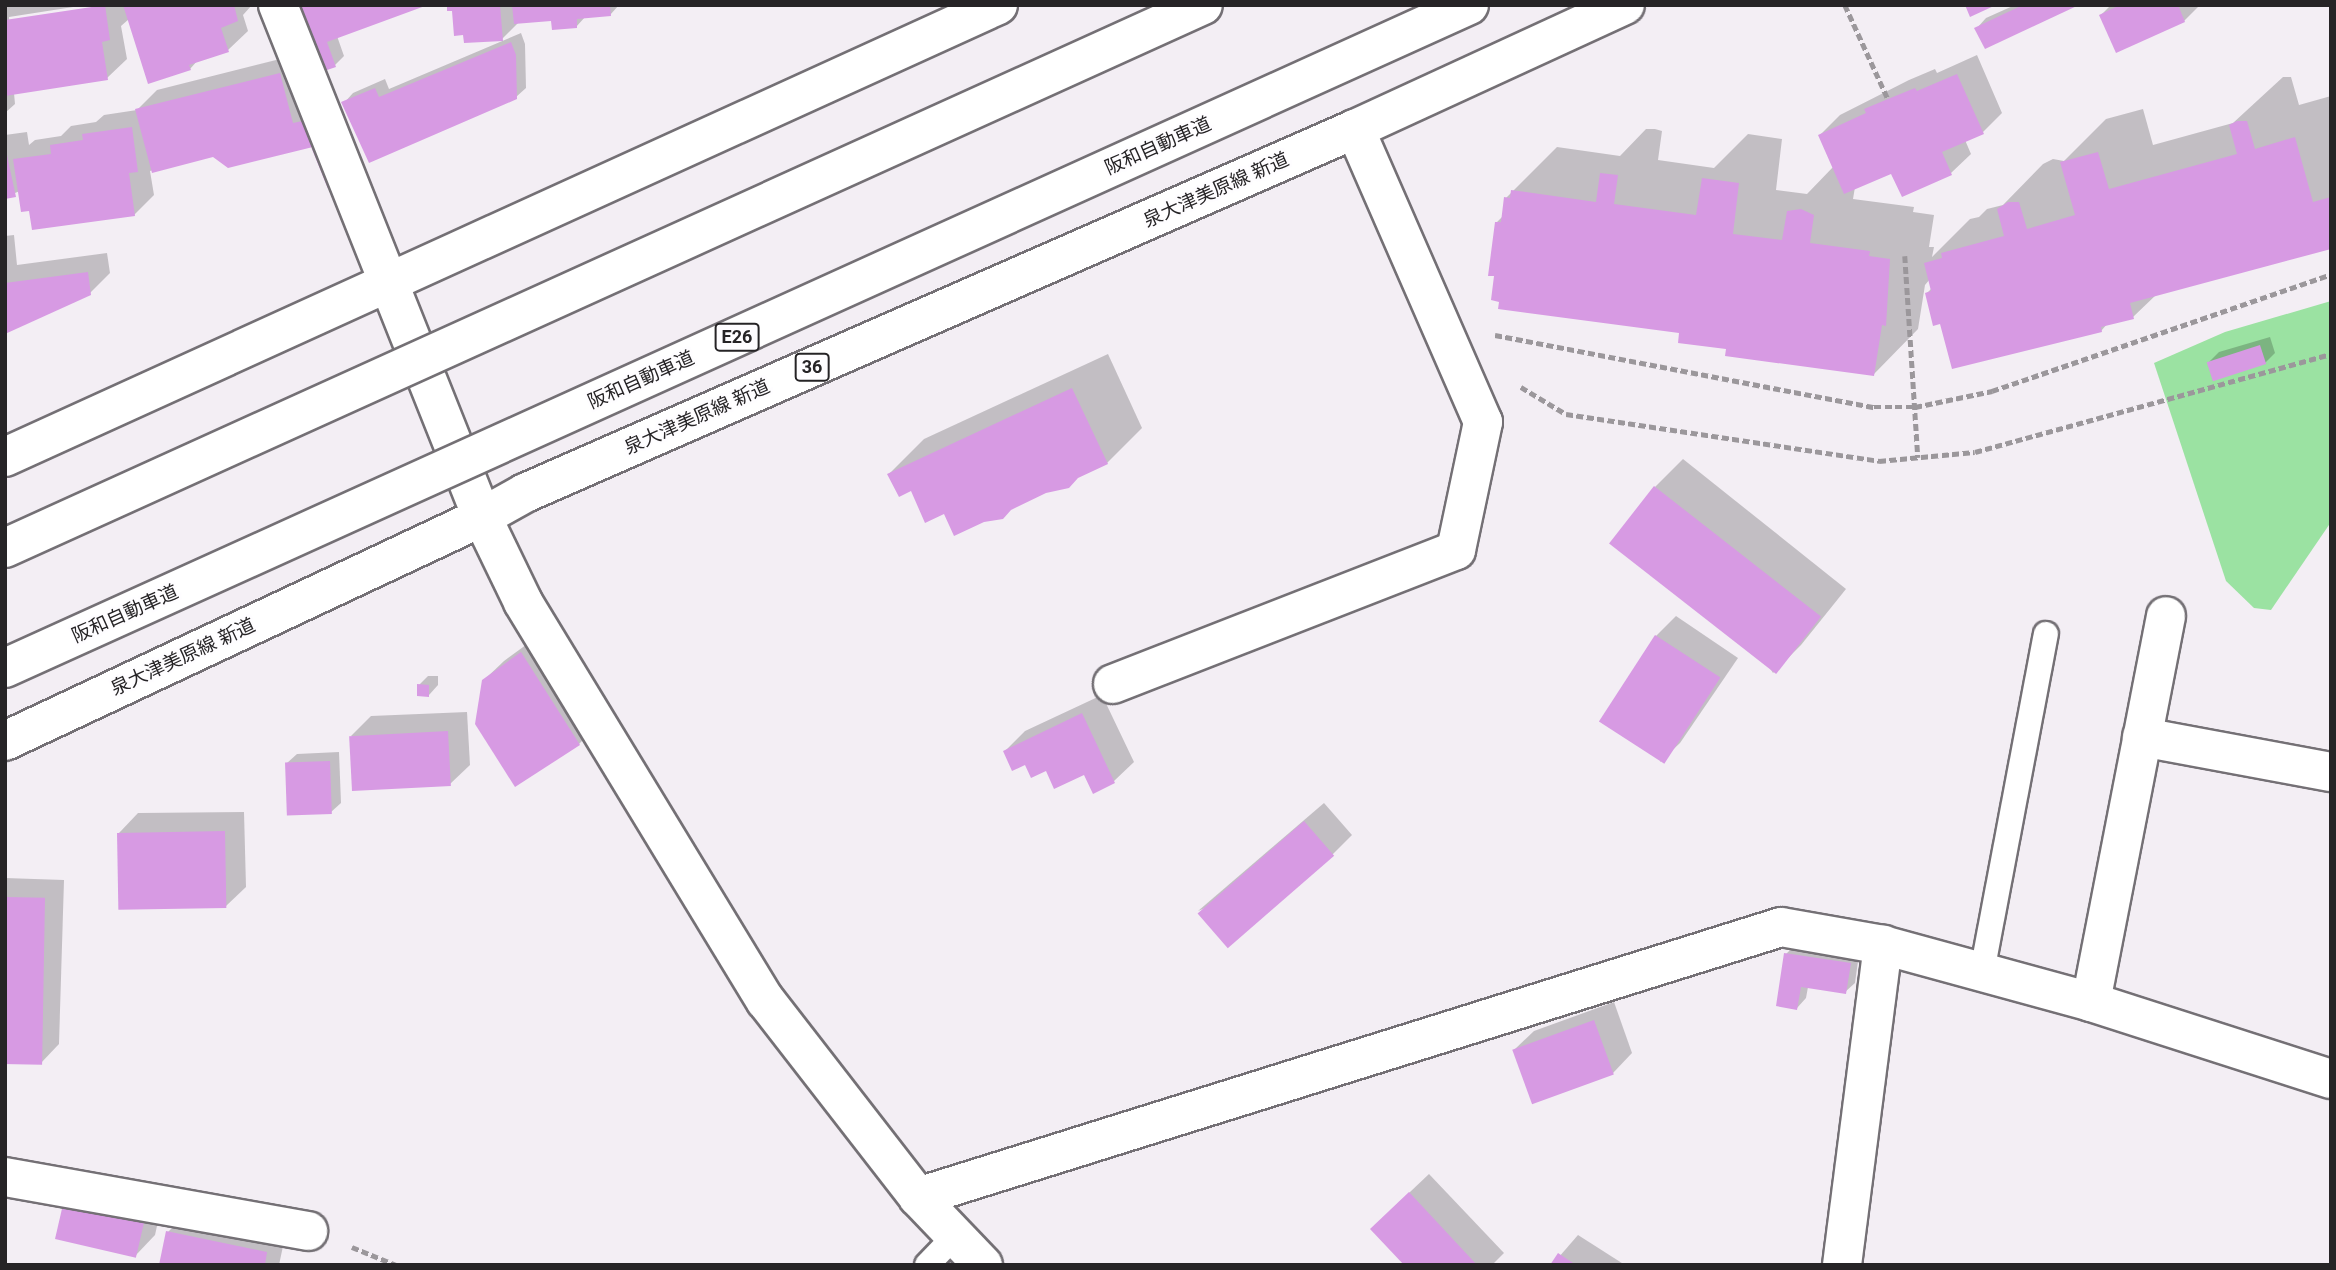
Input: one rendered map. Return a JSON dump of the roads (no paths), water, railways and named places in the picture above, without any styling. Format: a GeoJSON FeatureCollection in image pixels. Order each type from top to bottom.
{"type":"FeatureCollection","features":[{"type":"Feature","properties":{"kind":"main road"},"geometry":{"type":"LineString","coordinates":[[278,5],[482,517],[523,602],[765,1001],[918,1197],[983,1265]]}},
{"type":"Feature","properties":{"kind":"main road"},"geometry":{"type":"LineString","coordinates":[[5,457],[998,5]]}},
{"type":"Feature","properties":{"kind":"main road"},"geometry":{"type":"LineString","coordinates":[[5,548],[1203,5]]}},
{"type":"Feature","properties":{"kind":"main road","name":"阪和自動車道"},"geometry":{"type":"LineString","coordinates":[[5,668],[1469,5]]}},
{"type":"Feature","properties":{"kind":"main road","name":"泉大津美原線 新道"},"geometry":{"type":"LineString","coordinates":[[5,741],[482,517],[525,493],[1355,128],[1625,5]]}},
{"type":"Feature","properties":{"kind":"main road"},"geometry":{"type":"LineString","coordinates":[[1113,684],[1456,550],[1483,422],[1355,128]]}},
{"type":"Feature","properties":{"kind":"main road"},"geometry":{"type":"LineString","coordinates":[[2091,1002],[2166,616]]}},
{"type":"Feature","properties":{"kind":"main road"},"geometry":{"type":"LineString","coordinates":[[2142,737],[2331,772]]}},
{"type":"Feature","properties":{"kind":"main road"},"geometry":{"type":"LineString","coordinates":[[918,1197],[1781,927],[1883,945],[2091,1002],[2331,1079]]}},
{"type":"Feature","properties":{"kind":"main road"},"geometry":{"type":"LineString","coordinates":[[1842,1265],[1883,945]]}},
{"type":"Feature","properties":{"kind":"main road"},"geometry":{"type":"LineString","coordinates":[[5,1177],[308,1231]]}},
{"type":"Feature","properties":{"kind":"lane"},"geometry":{"type":"LineString","coordinates":[[1982,972],[2046,634]]}},
{"type":"Feature","properties":{"kind":"lane"},"geometry":{"type":"LineString","coordinates":[[927,1265],[956,1235]]}}]}
